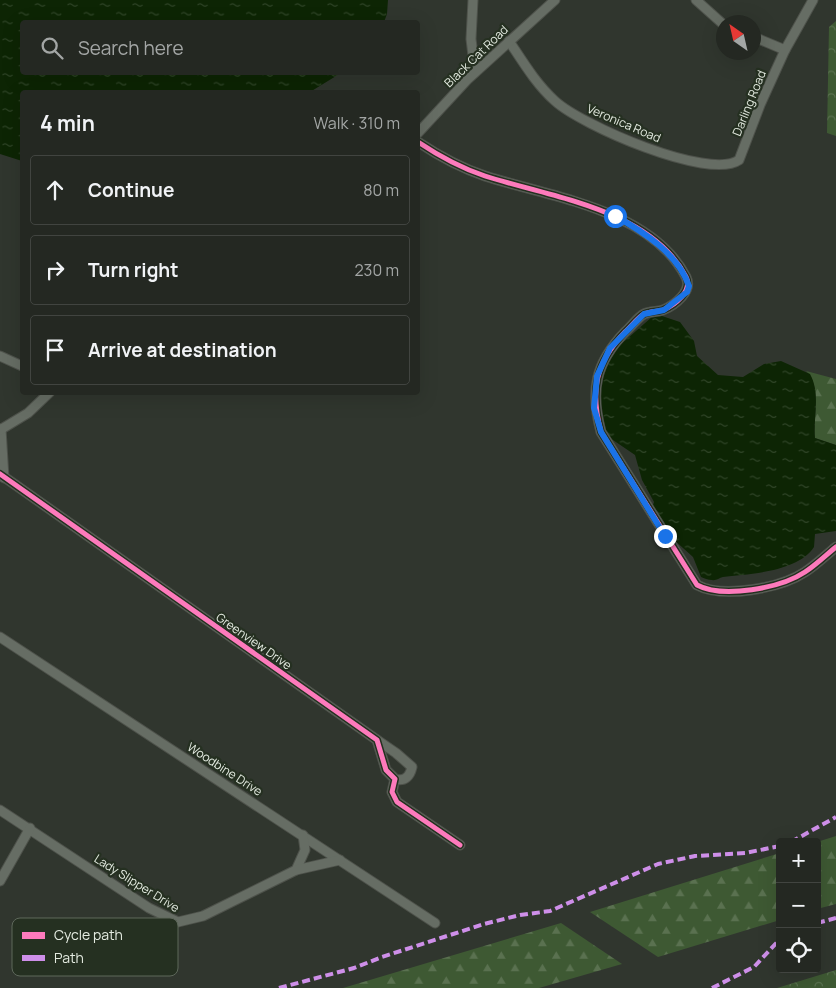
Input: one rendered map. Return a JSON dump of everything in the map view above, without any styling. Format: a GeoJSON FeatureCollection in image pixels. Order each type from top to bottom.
{"type":"FeatureCollection","features":[{"type":"Feature","properties":{"kind":"street"},"geometry":{"type":"LineString","coordinates":[[473,0],[471,39],[475,72]]}},
{"type":"Feature","properties":{"kind":"street","name":"Black Cat Road"},"geometry":{"type":"LineString","coordinates":[[420,131],[475,72],[556,0]]}},
{"type":"Feature","properties":{"kind":"street"},"geometry":{"type":"LineString","coordinates":[[696,0],[716,18]]}},
{"type":"Feature","properties":{"kind":"street","name":"Darling Road"},"geometry":{"type":"LineString","coordinates":[[733,164],[739,160],[760,105],[785,50],[813,0]]}},
{"type":"Feature","properties":{"kind":"street"},"geometry":{"type":"LineString","coordinates":[[761,40],[785,50]]}},
{"type":"Feature","properties":{"kind":"street","name":"Veronica Road"},"geometry":{"type":"LineString","coordinates":[[509,41],[542,88],[556,102],[585,122],[650,149],[706,164],[733,164]]}},
{"type":"Feature","properties":{"kind":"street"},"geometry":{"type":"LineString","coordinates":[[420,143],[439,156],[485,176],[578,201],[615,216],[637,228],[660,247],[682,272],[689,286],[687,292],[664,310],[644,314],[610,348],[597,376],[594,408],[601,432],[697,585],[709,591],[738,591],[776,585],[804,572],[836,547]]}},
{"type":"Feature","properties":{"kind":"street"},"geometry":{"type":"LineString","coordinates":[[0,356],[20,365]]}},
{"type":"Feature","properties":{"kind":"street"},"geometry":{"type":"LineString","coordinates":[[2,476],[1,430],[28,413],[47,395]]}},
{"type":"Feature","properties":{"kind":"street","name":"Greenview Drive"},"geometry":{"type":"LineString","coordinates":[[2,476],[396,753],[412,767],[407,777],[403,780],[395,779]]}},
{"type":"Feature","properties":{"kind":"street","name":"Woodbine Drive"},"geometry":{"type":"LineString","coordinates":[[0,637],[435,923]]}},
{"type":"Feature","properties":{"kind":"street"},"geometry":{"type":"LineString","coordinates":[[377,740],[386,770],[395,779],[392,792],[397,802],[460,845]]}},
{"type":"Feature","properties":{"kind":"street","name":"Lady Slipper Drive"},"geometry":{"type":"LineString","coordinates":[[0,810],[149,908],[170,918]]}},
{"type":"Feature","properties":{"kind":"street"},"geometry":{"type":"LineString","coordinates":[[0,881],[30,828]]}},
{"type":"Feature","properties":{"kind":"street"},"geometry":{"type":"LineString","coordinates":[[296,870],[305,850],[303,835]]}},
{"type":"Feature","properties":{"kind":"street","name":"Lady Slipper Drive"},"geometry":{"type":"LineString","coordinates":[[178,922],[211,912],[296,870],[340,860]]}},
{"type":"Feature","properties":{"kind":"green space"},"geometry":{"type":"Polygon","coordinates":[[[836,21],[836,136],[827,133],[829,27],[836,21]]]}},
{"type":"Feature","properties":{"kind":"green space"},"geometry":{"type":"Polygon","coordinates":[[[806,371],[836,379],[836,445],[815,438],[816,402],[814,384],[806,371]]]}},
{"type":"Feature","properties":{"kind":"green space"},"geometry":{"type":"Polygon","coordinates":[[[836,836],[836,904],[821,908],[821,883],[821,841],[836,836]]]}},
{"type":"Feature","properties":{"kind":"green space"},"geometry":{"type":"Polygon","coordinates":[[[776,854],[776,921],[658,957],[590,912],[776,854]]]}},
{"type":"Feature","properties":{"kind":"green space"},"geometry":{"type":"Polygon","coordinates":[[[561,923],[622,964],[539,988],[343,988],[561,923]]]}},
{"type":"Feature","properties":{"kind":"green space"},"geometry":{"type":"Polygon","coordinates":[[[836,970],[836,988],[777,988],[836,970]]]}},
{"type":"Feature","properties":{"kind":"water"},"geometry":{"type":"Polygon","coordinates":[[[0,0],[388,0],[385,20],[20,20],[20,75],[338,75],[313,90],[20,90],[20,160],[0,154],[0,0]]]}},
{"type":"Feature","properties":{"kind":"water"},"geometry":{"type":"Polygon","coordinates":[[[653,316],[662,316],[680,322],[694,341],[697,356],[718,375],[743,377],[764,364],[781,361],[810,374],[816,398],[815,438],[836,445],[836,531],[815,534],[814,547],[797,562],[759,573],[723,577],[715,580],[701,577],[693,557],[673,539],[652,508],[654,502],[642,480],[635,455],[610,438],[601,424],[597,390],[611,353],[653,316]]]}},
{"type":"Feature","properties":{"kind":"marked path"},"geometry":{"type":"LineString","coordinates":[[798,838],[836,817]]}},
{"type":"Feature","properties":{"kind":"marked path"},"geometry":{"type":"LineString","coordinates":[[279,988],[354,968],[484,924],[520,915],[550,911],[658,864],[695,856],[745,853],[776,847]]}},
{"type":"Feature","properties":{"kind":"marked path"},"geometry":{"type":"LineString","coordinates":[[821,922],[836,918]]}},
{"type":"Feature","properties":{"kind":"marked path"},"geometry":{"type":"LineString","coordinates":[[712,988],[754,967],[776,943]]}},
{"type":"Feature","properties":{"kind":"cycle path"},"geometry":{"type":"LineString","coordinates":[[420,143],[450,161],[476,173],[568,199],[624,221],[649,235],[670,254],[686,277],[688,282],[682,297],[673,305],[663,310],[642,315],[625,332],[607,355],[601,366],[598,378],[596,403],[601,432],[697,585],[708,589],[736,591],[752,590],[782,583],[805,572],[836,547]]}},
{"type":"Feature","properties":{"kind":"cycle path"},"geometry":{"type":"LineString","coordinates":[[0,474],[377,740],[386,770],[395,779],[392,792],[397,802],[460,845]]}},
{"type":"Feature","properties":{"kind":"route"},"geometry":{"type":"LineString","coordinates":[[615,216],[637,228],[660,247],[678,266],[689,286],[687,292],[664,310],[644,314],[610,348],[597,376],[594,408],[601,432],[665,536]]}}]}
